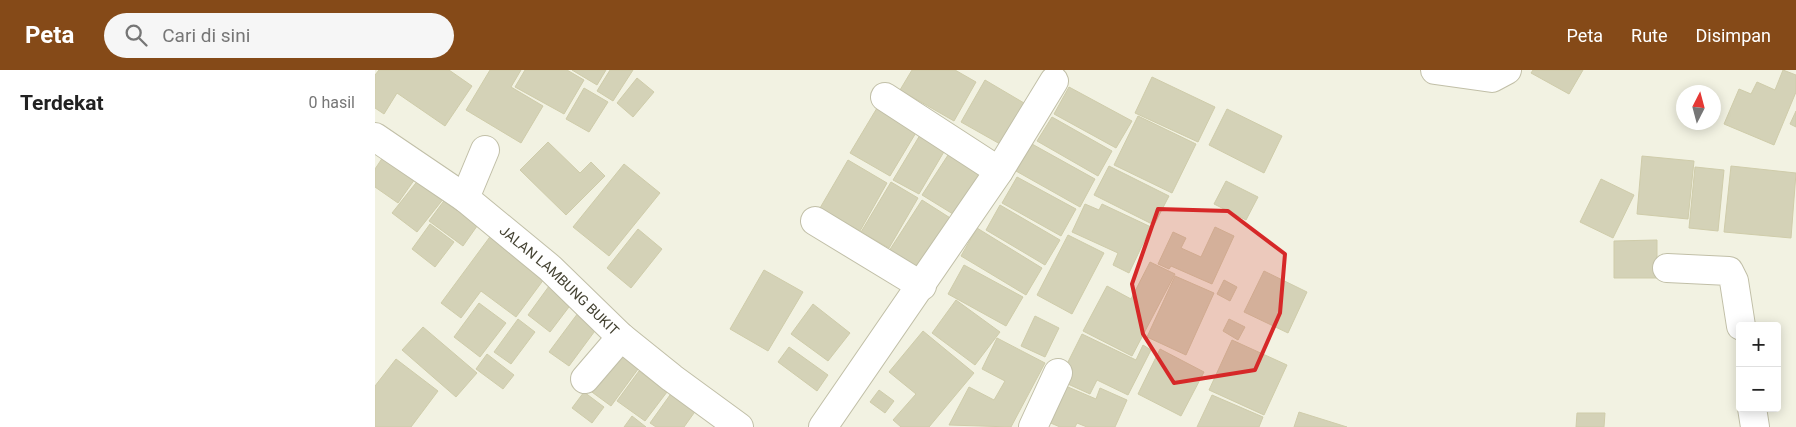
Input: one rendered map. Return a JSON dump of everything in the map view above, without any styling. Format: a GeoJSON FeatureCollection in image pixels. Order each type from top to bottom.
{"type":"FeatureCollection","features":[{"type":"Feature","properties":{"kind":"street"},"geometry":{"type":"LineString","coordinates":[[1435,70],[1492,78],[1507,70]]}},
{"type":"Feature","properties":{"kind":"street"},"geometry":{"type":"LineString","coordinates":[[823,427],[922,286],[999,171],[1054,81]]}},
{"type":"Feature","properties":{"kind":"street"},"geometry":{"type":"LineString","coordinates":[[885,96],[999,171]]}},
{"type":"Feature","properties":{"kind":"street","name":"JALAN LAMBUNG BUKIT"},"geometry":{"type":"LineString","coordinates":[[375,138],[465,198],[549,268],[621,337],[672,378],[739,427]]}},
{"type":"Feature","properties":{"kind":"street"},"geometry":{"type":"LineString","coordinates":[[465,198],[485,150]]}},
{"type":"Feature","properties":{"kind":"street"},"geometry":{"type":"LineString","coordinates":[[815,220],[922,286]]}},
{"type":"Feature","properties":{"kind":"street"},"geometry":{"type":"LineString","coordinates":[[1667,268],[1729,271],[1734,281],[1740,322]]}},
{"type":"Feature","properties":{"kind":"street"},"geometry":{"type":"LineString","coordinates":[[585,379],[621,337]]}},
{"type":"Feature","properties":{"kind":"street"},"geometry":{"type":"LineString","coordinates":[[1033,427],[1058,373]]}},
{"type":"Feature","properties":{"kind":"street"},"geometry":{"type":"LineString","coordinates":[[1753,412],[1755,427]]}},
{"type":"Feature","properties":{"kind":"highlighted area"},"geometry":{"type":"Polygon","coordinates":[[[1158,209],[1228,211],[1285,254],[1280,313],[1255,370],[1174,383],[1143,334],[1132,284],[1158,209]]]}},
{"type":"Feature","properties":{"kind":"building"},"geometry":{"type":"Polygon","coordinates":[[[379,70],[449,70],[472,86],[445,126],[397,93],[384,114],[375,108],[375,75],[379,70]]]}},
{"type":"Feature","properties":{"kind":"building"},"geometry":{"type":"Polygon","coordinates":[[[490,70],[521,70],[511,87],[543,106],[521,143],[466,110],[490,70]]]}},
{"type":"Feature","properties":{"kind":"building"},"geometry":{"type":"Polygon","coordinates":[[[525,70],[567,70],[584,80],[564,114],[515,87],[525,70]]]}},
{"type":"Feature","properties":{"kind":"building"},"geometry":{"type":"Polygon","coordinates":[[[572,70],[606,70],[597,85],[572,70]]]}},
{"type":"Feature","properties":{"kind":"building"},"geometry":{"type":"Polygon","coordinates":[[[610,70],[633,70],[613,101],[597,91],[610,70]]]}},
{"type":"Feature","properties":{"kind":"building"},"geometry":{"type":"Polygon","coordinates":[[[912,70],[955,70],[976,82],[954,121],[900,90],[912,70]]]}},
{"type":"Feature","properties":{"kind":"building"},"geometry":{"type":"Polygon","coordinates":[[[1533,70],[1583,70],[1569,94],[1531,73],[1533,70]]]}},
{"type":"Feature","properties":{"kind":"building"},"geometry":{"type":"Polygon","coordinates":[[[1783,70],[1796,75],[1796,92],[1774,145],[1724,124],[1739,89],[1751,94],[1757,82],[1775,90],[1783,70]]]}},
{"type":"Feature","properties":{"kind":"building"},"geometry":{"type":"Polygon","coordinates":[[[1152,77],[1215,107],[1198,142],[1135,113],[1152,77]]]}},
{"type":"Feature","properties":{"kind":"building"},"geometry":{"type":"Polygon","coordinates":[[[637,78],[654,92],[633,117],[617,103],[637,78]]]}},
{"type":"Feature","properties":{"kind":"building"},"geometry":{"type":"Polygon","coordinates":[[[985,80],[1024,103],[1000,144],[961,122],[985,80]]]}},
{"type":"Feature","properties":{"kind":"building"},"geometry":{"type":"Polygon","coordinates":[[[1069,87],[1132,121],[1116,148],[1054,114],[1069,87]]]}},
{"type":"Feature","properties":{"kind":"building"},"geometry":{"type":"Polygon","coordinates":[[[584,88],[608,102],[589,132],[566,119],[584,88]]]}},
{"type":"Feature","properties":{"kind":"building"},"geometry":{"type":"Polygon","coordinates":[[[877,108],[917,131],[890,176],[850,153],[877,108]]]}},
{"type":"Feature","properties":{"kind":"building"},"geometry":{"type":"Polygon","coordinates":[[[1227,109],[1282,136],[1264,173],[1209,145],[1227,109]]]}},
{"type":"Feature","properties":{"kind":"building"},"geometry":{"type":"Polygon","coordinates":[[[1796,111],[1796,127],[1790,124],[1796,111]]]}},
{"type":"Feature","properties":{"kind":"building"},"geometry":{"type":"Polygon","coordinates":[[[1138,116],[1196,144],[1172,193],[1114,165],[1138,116]]]}},
{"type":"Feature","properties":{"kind":"building"},"geometry":{"type":"Polygon","coordinates":[[[1052,117],[1112,151],[1098,176],[1037,141],[1052,117]]]}},
{"type":"Feature","properties":{"kind":"building"},"geometry":{"type":"Polygon","coordinates":[[[920,135],[945,150],[919,194],[893,180],[920,135]]]}},
{"type":"Feature","properties":{"kind":"building"},"geometry":{"type":"Polygon","coordinates":[[[548,142],[580,173],[591,162],[605,176],[566,215],[520,170],[548,142]]]}},
{"type":"Feature","properties":{"kind":"building"},"geometry":{"type":"Polygon","coordinates":[[[1032,144],[1095,179],[1080,207],[1016,171],[1032,144]]]}},
{"type":"Feature","properties":{"kind":"building"},"geometry":{"type":"Polygon","coordinates":[[[950,152],[988,176],[961,219],[922,195],[950,152]]]}},
{"type":"Feature","properties":{"kind":"building"},"geometry":{"type":"Polygon","coordinates":[[[385,154],[417,176],[398,203],[375,187],[375,169],[385,154]]]}},
{"type":"Feature","properties":{"kind":"building"},"geometry":{"type":"Polygon","coordinates":[[[1642,156],[1694,161],[1688,219],[1637,214],[1642,156]]]}},
{"type":"Feature","properties":{"kind":"building"},"geometry":{"type":"Polygon","coordinates":[[[848,160],[887,183],[860,231],[820,208],[848,160]]]}},
{"type":"Feature","properties":{"kind":"building"},"geometry":{"type":"Polygon","coordinates":[[[624,164],[660,193],[609,256],[573,227],[624,164]]]}},
{"type":"Feature","properties":{"kind":"building"},"geometry":{"type":"Polygon","coordinates":[[[1109,166],[1169,196],[1154,225],[1094,195],[1109,166]]]}},
{"type":"Feature","properties":{"kind":"building"},"geometry":{"type":"Polygon","coordinates":[[[1731,166],[1796,173],[1791,238],[1724,232],[1731,166]]]}},
{"type":"Feature","properties":{"kind":"building"},"geometry":{"type":"Polygon","coordinates":[[[1695,167],[1724,170],[1718,231],[1689,228],[1695,167]]]}},
{"type":"Feature","properties":{"kind":"building"},"geometry":{"type":"Polygon","coordinates":[[[423,174],[448,193],[417,232],[392,213],[423,174]]]}},
{"type":"Feature","properties":{"kind":"building"},"geometry":{"type":"Polygon","coordinates":[[[1017,177],[1076,209],[1061,236],[1002,203],[1017,177]]]}},
{"type":"Feature","properties":{"kind":"building"},"geometry":{"type":"Polygon","coordinates":[[[1601,179],[1634,195],[1613,238],[1580,222],[1601,179]]]}},
{"type":"Feature","properties":{"kind":"building"},"geometry":{"type":"Polygon","coordinates":[[[1226,181],[1258,197],[1246,220],[1214,204],[1226,181]]]}},
{"type":"Feature","properties":{"kind":"building"},"geometry":{"type":"Polygon","coordinates":[[[891,182],[918,198],[889,248],[861,232],[891,182]]]}},
{"type":"Feature","properties":{"kind":"building"},"geometry":{"type":"Polygon","coordinates":[[[449,194],[482,219],[463,246],[429,221],[449,194]]]}},
{"type":"Feature","properties":{"kind":"building"},"geometry":{"type":"Polygon","coordinates":[[[922,200],[955,221],[922,272],[889,251],[922,200]]]}},
{"type":"Feature","properties":{"kind":"building"},"geometry":{"type":"Polygon","coordinates":[[[1085,204],[1099,210],[1102,204],[1151,227],[1129,273],[1113,265],[1118,253],[1072,232],[1085,204]]]}},
{"type":"Feature","properties":{"kind":"building"},"geometry":{"type":"Polygon","coordinates":[[[1000,205],[1060,240],[1045,265],[986,230],[1000,205]]]}},
{"type":"Feature","properties":{"kind":"building"},"geometry":{"type":"Polygon","coordinates":[[[430,224],[454,242],[435,267],[412,249],[430,224]]]}},
{"type":"Feature","properties":{"kind":"building"},"geometry":{"type":"Polygon","coordinates":[[[1215,227],[1234,236],[1212,284],[1171,266],[1169,269],[1158,264],[1173,232],[1186,238],[1181,248],[1201,257],[1215,227]]]}},
{"type":"Feature","properties":{"kind":"building"},"geometry":{"type":"Polygon","coordinates":[[[977,228],[1042,268],[1026,295],[961,256],[977,228]]]}},
{"type":"Feature","properties":{"kind":"building"},"geometry":{"type":"Polygon","coordinates":[[[638,229],[662,249],[631,288],[607,268],[638,229]]]}},
{"type":"Feature","properties":{"kind":"building"},"geometry":{"type":"Polygon","coordinates":[[[495,230],[550,271],[516,317],[481,291],[461,318],[441,303],[495,230]]]}},
{"type":"Feature","properties":{"kind":"building"},"geometry":{"type":"Polygon","coordinates":[[[1068,235],[1104,253],[1072,314],[1037,295],[1068,235]]]}},
{"type":"Feature","properties":{"kind":"building"},"geometry":{"type":"Polygon","coordinates":[[[1657,240],[1657,278],[1614,278],[1614,241],[1657,240]]]}},
{"type":"Feature","properties":{"kind":"building"},"geometry":{"type":"Polygon","coordinates":[[[1150,262],[1175,274],[1132,356],[1083,331],[1107,286],[1131,299],[1150,262]]]}},
{"type":"Feature","properties":{"kind":"building"},"geometry":{"type":"Polygon","coordinates":[[[964,265],[1023,297],[1006,326],[948,294],[964,265]]]}},
{"type":"Feature","properties":{"kind":"building"},"geometry":{"type":"Polygon","coordinates":[[[764,270],[803,292],[768,351],[730,329],[764,270]]]}},
{"type":"Feature","properties":{"kind":"building"},"geometry":{"type":"Polygon","coordinates":[[[1264,271],[1307,292],[1288,333],[1244,312],[1264,271]]]}},
{"type":"Feature","properties":{"kind":"building"},"geometry":{"type":"Polygon","coordinates":[[[1175,276],[1214,293],[1186,355],[1147,337],[1175,276]]]}},
{"type":"Feature","properties":{"kind":"building"},"geometry":{"type":"Polygon","coordinates":[[[1224,280],[1237,287],[1230,301],[1217,294],[1224,280]]]}},
{"type":"Feature","properties":{"kind":"building"},"geometry":{"type":"Polygon","coordinates":[[[552,282],[575,299],[550,332],[528,315],[552,282]]]}},
{"type":"Feature","properties":{"kind":"building"},"geometry":{"type":"Polygon","coordinates":[[[956,300],[1000,332],[975,365],[932,333],[956,300]]]}},
{"type":"Feature","properties":{"kind":"building"},"geometry":{"type":"Polygon","coordinates":[[[479,303],[506,323],[480,357],[454,337],[479,303]]]}},
{"type":"Feature","properties":{"kind":"building"},"geometry":{"type":"Polygon","coordinates":[[[813,304],[850,333],[828,361],[791,334],[813,304]]]}},
{"type":"Feature","properties":{"kind":"building"},"geometry":{"type":"Polygon","coordinates":[[[581,309],[600,324],[569,366],[549,352],[581,309]]]}},
{"type":"Feature","properties":{"kind":"building"},"geometry":{"type":"Polygon","coordinates":[[[1035,316],[1059,328],[1045,357],[1021,346],[1035,316]]]}},
{"type":"Feature","properties":{"kind":"building"},"geometry":{"type":"Polygon","coordinates":[[[518,319],[535,332],[511,364],[494,352],[518,319]]]}},
{"type":"Feature","properties":{"kind":"building"},"geometry":{"type":"Polygon","coordinates":[[[1229,319],[1245,327],[1238,340],[1223,331],[1229,319]]]}},
{"type":"Feature","properties":{"kind":"building"},"geometry":{"type":"Polygon","coordinates":[[[423,327],[477,373],[456,397],[402,350],[423,327]]]}},
{"type":"Feature","properties":{"kind":"building"},"geometry":{"type":"Polygon","coordinates":[[[923,331],[974,373],[929,427],[901,427],[893,420],[916,394],[889,372],[923,331]]]}},
{"type":"Feature","properties":{"kind":"building"},"geometry":{"type":"Polygon","coordinates":[[[1082,334],[1136,360],[1143,345],[1151,350],[1128,395],[1097,380],[1090,394],[1059,380],[1082,334]]]}},
{"type":"Feature","properties":{"kind":"building"},"geometry":{"type":"Polygon","coordinates":[[[997,338],[1045,363],[1011,427],[949,425],[969,387],[994,400],[1005,381],[982,369],[997,338]]]}},
{"type":"Feature","properties":{"kind":"building"},"geometry":{"type":"Polygon","coordinates":[[[1232,340],[1287,365],[1264,415],[1209,390],[1232,340]]]}},
{"type":"Feature","properties":{"kind":"building"},"geometry":{"type":"Polygon","coordinates":[[[615,346],[641,365],[611,406],[585,387],[615,346]]]}},
{"type":"Feature","properties":{"kind":"building"},"geometry":{"type":"Polygon","coordinates":[[[789,347],[828,375],[817,391],[778,362],[789,347]]]}},
{"type":"Feature","properties":{"kind":"building"},"geometry":{"type":"Polygon","coordinates":[[[1160,349],[1204,372],[1181,416],[1138,394],[1160,349]]]}},
{"type":"Feature","properties":{"kind":"building"},"geometry":{"type":"Polygon","coordinates":[[[487,354],[514,375],[503,389],[476,369],[487,354]]]}},
{"type":"Feature","properties":{"kind":"building"},"geometry":{"type":"Polygon","coordinates":[[[396,359],[438,391],[411,427],[375,427],[375,386],[396,359]]]}},
{"type":"Feature","properties":{"kind":"building"},"geometry":{"type":"Polygon","coordinates":[[[639,371],[667,392],[645,421],[617,401],[639,371]]]}},
{"type":"Feature","properties":{"kind":"building"},"geometry":{"type":"Polygon","coordinates":[[[1061,384],[1096,399],[1100,388],[1127,400],[1115,427],[1087,427],[1077,423],[1075,427],[1060,427],[1046,421],[1061,384]]]}},
{"type":"Feature","properties":{"kind":"building"},"geometry":{"type":"Polygon","coordinates":[[[675,388],[699,406],[684,427],[656,427],[650,423],[675,388]]]}},
{"type":"Feature","properties":{"kind":"building"},"geometry":{"type":"Polygon","coordinates":[[[879,390],[894,401],[885,413],[870,402],[879,390]]]}},
{"type":"Feature","properties":{"kind":"building"},"geometry":{"type":"Polygon","coordinates":[[[584,392],[604,407],[592,423],[572,408],[584,392]]]}},
{"type":"Feature","properties":{"kind":"building"},"geometry":{"type":"Polygon","coordinates":[[[1212,395],[1263,417],[1259,427],[1197,427],[1212,395]]]}},
{"type":"Feature","properties":{"kind":"building"},"geometry":{"type":"Polygon","coordinates":[[[1299,412],[1347,427],[1294,427],[1299,412]]]}},
{"type":"Feature","properties":{"kind":"building"},"geometry":{"type":"Polygon","coordinates":[[[1577,413],[1605,413],[1604,427],[1576,427],[1577,413]]]}},
{"type":"Feature","properties":{"kind":"building"},"geometry":{"type":"Polygon","coordinates":[[[632,416],[646,427],[624,427],[632,416]]]}}]}
